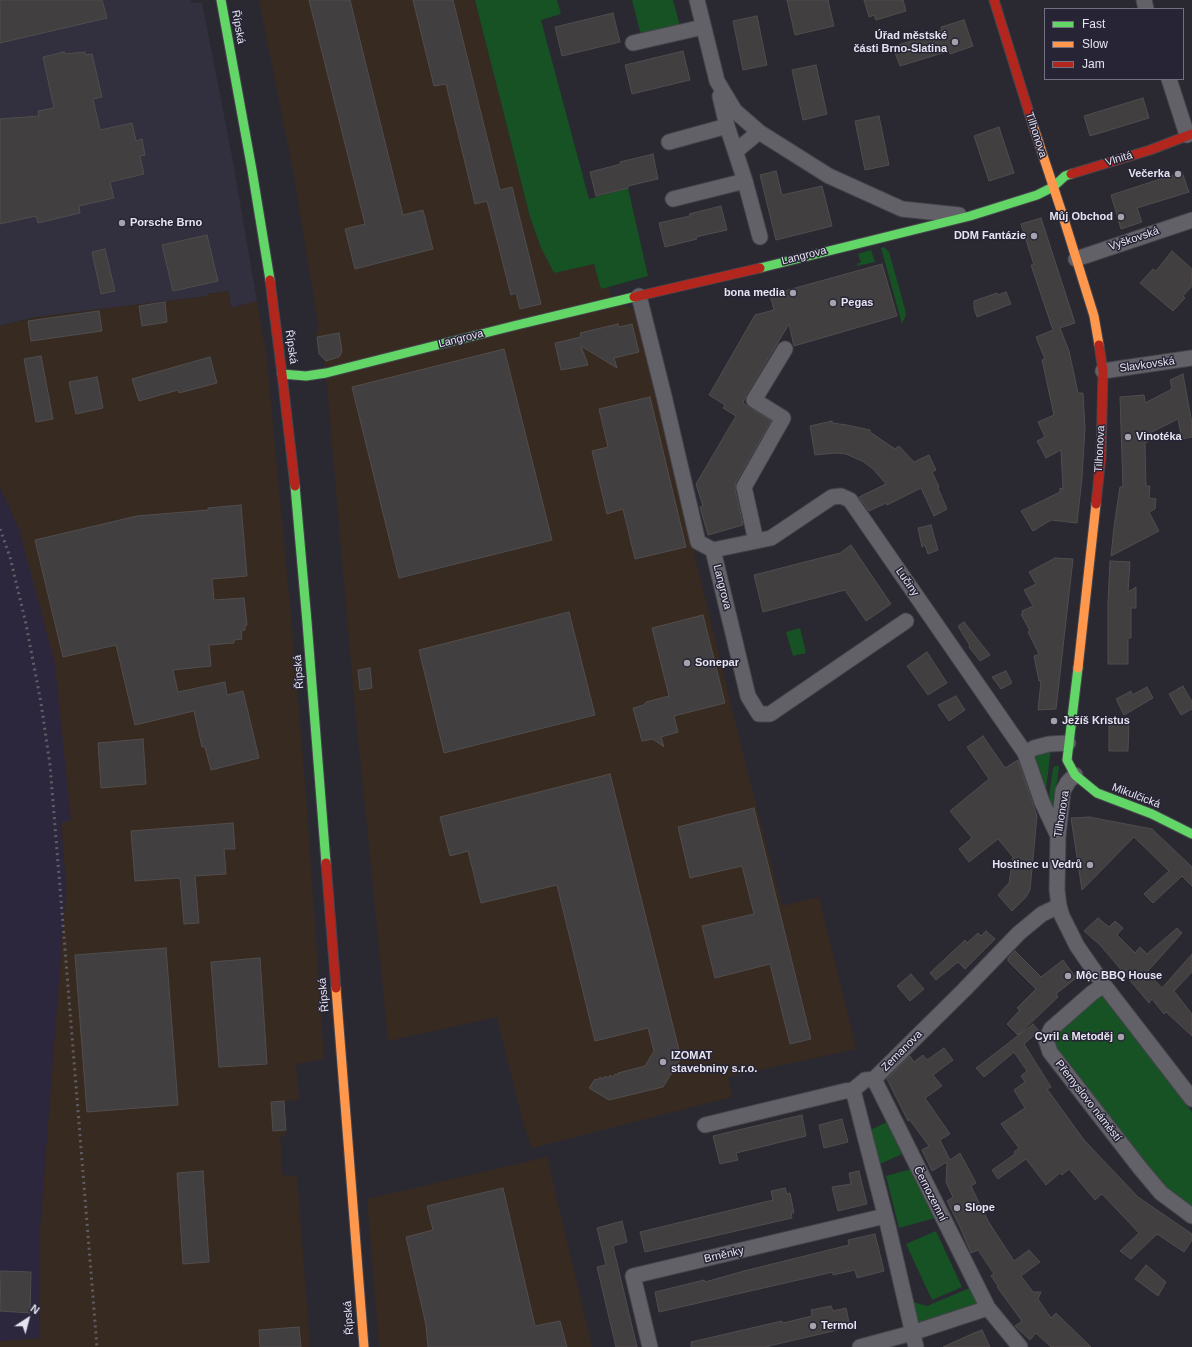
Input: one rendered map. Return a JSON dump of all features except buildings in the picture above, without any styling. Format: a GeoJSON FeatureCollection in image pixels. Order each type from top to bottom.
{"type":"FeatureCollection","features":[{"type":"Feature","properties":{"kind":"street","name":"Řípská"},"geometry":{"type":"LineString","coordinates":[[221,0],[257,200],[282,374],[293,466],[308,635],[364,1347]]}},
{"type":"Feature","properties":{"kind":"street","name":"Langrova"},"geometry":{"type":"LineString","coordinates":[[697,0],[728,126],[760,237]]}},
{"type":"Feature","properties":{"kind":"street","name":"Tilhonova"},"geometry":{"type":"LineString","coordinates":[[994,0],[1033,128],[1094,316],[1103,371],[1101,456],[1086,599],[1068,743],[1069,765],[1075,775],[1068,782],[1063,791],[1058,836],[1057,881],[1059,906]]}},
{"type":"Feature","properties":{"kind":"street"},"geometry":{"type":"LineString","coordinates":[[633,43],[703,26]]}},
{"type":"Feature","properties":{"kind":"street","name":"Vlnitá"},"geometry":{"type":"LineString","coordinates":[[1053,187],[1065,176],[1150,150],[1190,135],[1169,80]]}},
{"type":"Feature","properties":{"kind":"street","name":"Langrova"},"geometry":{"type":"LineString","coordinates":[[717,81],[735,111],[759,132],[829,176],[902,209],[970,216]]}},
{"type":"Feature","properties":{"kind":"street"},"geometry":{"type":"LineString","coordinates":[[669,142],[728,126]]}},
{"type":"Feature","properties":{"kind":"street"},"geometry":{"type":"LineString","coordinates":[[736,151],[759,132]]}},
{"type":"Feature","properties":{"kind":"street"},"geometry":{"type":"LineString","coordinates":[[673,198],[745,181]]}},
{"type":"Feature","properties":{"kind":"street","name":"Langrova"},"geometry":{"type":"LineString","coordinates":[[282,374],[306,376],[326,373],[743,272],[970,216],[1037,194],[1053,187]]}},
{"type":"Feature","properties":{"kind":"street","name":"Vyškovská"},"geometry":{"type":"LineString","coordinates":[[1076,259],[1192,220]]}},
{"type":"Feature","properties":{"kind":"street","name":"Langrova"},"geometry":{"type":"LineString","coordinates":[[639,296],[698,542],[713,550],[748,696],[759,714],[770,714],[906,621]]}},
{"type":"Feature","properties":{"kind":"street"},"geometry":{"type":"LineString","coordinates":[[756,541],[744,487],[783,418],[754,400],[785,349]]}},
{"type":"Feature","properties":{"kind":"street","name":"Slavkovská"},"geometry":{"type":"LineString","coordinates":[[1103,371],[1192,358]]}},
{"type":"Feature","properties":{"kind":"street","name":"Lučiny"},"geometry":{"type":"LineString","coordinates":[[713,550],[771,538],[832,497],[842,496],[850,500],[1025,753],[1042,802],[1058,836]]}},
{"type":"Feature","properties":{"kind":"street"},"geometry":{"type":"LineString","coordinates":[[1025,753],[1034,748],[1049,744],[1068,743]]}},
{"type":"Feature","properties":{"kind":"street","name":"Mikulčická"},"geometry":{"type":"LineString","coordinates":[[1075,775],[1097,793],[1152,814],[1192,834]]}},
{"type":"Feature","properties":{"kind":"street"},"geometry":{"type":"LineString","coordinates":[[1059,906],[1072,937],[1104,985],[1192,1098]]}},
{"type":"Feature","properties":{"kind":"street","name":"Zemanova"},"geometry":{"type":"LineString","coordinates":[[706,1125],[845,1090],[853,1090],[864,1080],[874,1079],[1019,933],[1038,916],[1059,906]]}},
{"type":"Feature","properties":{"kind":"street","name":"Přemyslovo náměstí"},"geometry":{"type":"LineString","coordinates":[[1104,985],[1092,992],[1051,1029],[1046,1040],[1050,1052],[1160,1193],[1192,1216]]}},
{"type":"Feature","properties":{"kind":"street","name":"Černozemní"},"geometry":{"type":"LineString","coordinates":[[874,1079],[988,1308],[1020,1347]]}},
{"type":"Feature","properties":{"kind":"street"},"geometry":{"type":"LineString","coordinates":[[853,1090],[885,1216],[914,1340]]}},
{"type":"Feature","properties":{"kind":"street","name":"Brněnky"},"geometry":{"type":"LineString","coordinates":[[650,1347],[633,1276],[885,1216]]}},
{"type":"Feature","properties":{"kind":"street"},"geometry":{"type":"LineString","coordinates":[[860,1347],[914,1340],[988,1308]]}},
{"type":"Feature","properties":{"kind":"shaded area","name":"Porsche Brno"},"geometry":{"type":"Polygon","coordinates":[[[0,0],[191,0],[191,3],[202,2],[232,156],[257,301],[231,308],[228,291],[207,294],[207,296],[36,317],[0,326],[0,0]]]}},
{"type":"Feature","properties":{"kind":"shaded area"},"geometry":{"type":"Polygon","coordinates":[[[259,0],[475,0],[530,217],[541,248],[554,273],[594,264],[601,289],[608,287],[613,302],[634,308],[782,906],[819,897],[856,1049],[728,1077],[732,1097],[532,1148],[523,1121],[497,1017],[388,1041],[354,699],[326,373],[323,358],[319,354],[316,331],[319,330],[294,176],[259,0]]]}},
{"type":"Feature","properties":{"kind":"shaded area"},"geometry":{"type":"Polygon","coordinates":[[[228,291],[231,308],[257,301],[267,360],[306,794],[324,1059],[296,1064],[299,1100],[284,1101],[286,1132],[285,1135],[280,1137],[282,1175],[297,1176],[310,1347],[0,1347],[0,1341],[40,1338],[39,1241],[66,887],[61,822],[71,820],[19,529],[0,488],[0,326],[36,317],[207,296],[207,294],[228,291]]]}},
{"type":"Feature","properties":{"kind":"shaded area"},"geometry":{"type":"Polygon","coordinates":[[[0,488],[19,529],[55,664],[71,820],[61,823],[66,887],[39,1241],[40,1338],[0,1341],[0,488]]]}},
{"type":"Feature","properties":{"kind":"shaded area"},"geometry":{"type":"Polygon","coordinates":[[[547,1157],[592,1347],[379,1347],[367,1199],[547,1157]]]}},
{"type":"Feature","properties":{"kind":"green space"},"geometry":{"type":"Polygon","coordinates":[[[475,0],[557,0],[561,14],[541,20],[589,199],[628,188],[648,276],[601,289],[594,264],[554,273],[541,248],[530,217],[475,0]]]}},
{"type":"Feature","properties":{"kind":"green space"},"geometry":{"type":"Polygon","coordinates":[[[632,0],[673,0],[680,26],[641,35],[632,0]]]}},
{"type":"Feature","properties":{"kind":"green space"},"geometry":{"type":"Polygon","coordinates":[[[884,247],[889,252],[905,309],[906,315],[902,324],[881,248],[884,247]]]}},
{"type":"Feature","properties":{"kind":"green space"},"geometry":{"type":"Polygon","coordinates":[[[871,250],[875,262],[857,266],[857,264],[861,262],[858,254],[871,250]]]}},
{"type":"Feature","properties":{"kind":"green space"},"geometry":{"type":"Polygon","coordinates":[[[800,628],[806,653],[793,656],[786,632],[800,628]]]}},
{"type":"Feature","properties":{"kind":"green space"},"geometry":{"type":"Polygon","coordinates":[[[1051,748],[1045,798],[1034,758],[1035,755],[1051,748]]]}},
{"type":"Feature","properties":{"kind":"green space"},"geometry":{"type":"Polygon","coordinates":[[[1055,766],[1059,766],[1054,807],[1052,809],[1048,804],[1053,768],[1055,766]]]}},
{"type":"Feature","properties":{"kind":"green space"},"geometry":{"type":"Polygon","coordinates":[[[1100,993],[1192,1112],[1192,1212],[1162,1192],[1051,1040],[1100,993]]]}},
{"type":"Feature","properties":{"kind":"green space"},"geometry":{"type":"Polygon","coordinates":[[[887,1122],[902,1154],[880,1164],[870,1130],[887,1122]]]}},
{"type":"Feature","properties":{"kind":"green space"},"geometry":{"type":"Polygon","coordinates":[[[911,1169],[935,1218],[899,1228],[886,1176],[911,1169]]]}},
{"type":"Feature","properties":{"kind":"green space"},"geometry":{"type":"Polygon","coordinates":[[[936,1231],[962,1287],[932,1300],[906,1244],[936,1231]]]}},
{"type":"Feature","properties":{"kind":"green space"},"geometry":{"type":"Polygon","coordinates":[[[972,1287],[980,1304],[921,1330],[913,1302],[927,1306],[972,1287]]]}},
{"type":"Feature","properties":{"kind":"railway"},"geometry":{"type":"LineString","coordinates":[[0,529],[10,557],[26,624],[41,703],[50,765],[97,1347]]}},
{"type":"Feature","properties":{"kind":"traffic: fast"},"geometry":{"type":"LineString","coordinates":[[221,0],[252,170],[270,280]]}},
{"type":"Feature","properties":{"kind":"traffic: fast"},"geometry":{"type":"LineString","coordinates":[[760,268],[970,216],[1037,195],[1053,187],[1065,176],[1071,174]]}},
{"type":"Feature","properties":{"kind":"traffic: fast"},"geometry":{"type":"LineString","coordinates":[[282,374],[306,376],[326,373],[634,297]]}},
{"type":"Feature","properties":{"kind":"traffic: fast"},"geometry":{"type":"LineString","coordinates":[[295,486],[326,863]]}},
{"type":"Feature","properties":{"kind":"traffic: fast"},"geometry":{"type":"LineString","coordinates":[[1078,668],[1067,760],[1075,775],[1097,793],[1152,814],[1192,834]]}},
{"type":"Feature","properties":{"kind":"traffic: slow"},"geometry":{"type":"LineString","coordinates":[[1030,116],[1094,316],[1099,345]]}},
{"type":"Feature","properties":{"kind":"traffic: slow"},"geometry":{"type":"LineString","coordinates":[[1078,668],[1096,504]]}},
{"type":"Feature","properties":{"kind":"traffic: slow"},"geometry":{"type":"LineString","coordinates":[[336,988],[364,1347]]}},
{"type":"Feature","properties":{"kind":"traffic: jam"},"geometry":{"type":"LineString","coordinates":[[994,0],[1030,116]]}},
{"type":"Feature","properties":{"kind":"traffic: jam"},"geometry":{"type":"LineString","coordinates":[[1071,174],[1150,150],[1192,134]]}},
{"type":"Feature","properties":{"kind":"traffic: jam"},"geometry":{"type":"LineString","coordinates":[[634,297],[760,268]]}},
{"type":"Feature","properties":{"kind":"traffic: jam"},"geometry":{"type":"LineString","coordinates":[[270,280],[295,486]]}},
{"type":"Feature","properties":{"kind":"traffic: jam"},"geometry":{"type":"LineString","coordinates":[[1096,504],[1101,456],[1103,371],[1099,345]]}},
{"type":"Feature","properties":{"kind":"traffic: jam"},"geometry":{"type":"LineString","coordinates":[[326,863],[336,988]]}},
{"type":"Feature","properties":{"kind":"place","name":"Úřad městské části Brno-Slatina"},"geometry":{"type":"Point","coordinates":[955,42]}},
{"type":"Feature","properties":{"kind":"place","name":"Večerka"},"geometry":{"type":"Point","coordinates":[1178,174]}},
{"type":"Feature","properties":{"kind":"place","name":"Můj Obchod"},"geometry":{"type":"Point","coordinates":[1121,217]}},
{"type":"Feature","properties":{"kind":"place","name":"Porsche Brno"},"geometry":{"type":"Point","coordinates":[122,223]}},
{"type":"Feature","properties":{"kind":"place","name":"DDM Fantázie"},"geometry":{"type":"Point","coordinates":[1034,236]}},
{"type":"Feature","properties":{"kind":"place","name":"bona media"},"geometry":{"type":"Point","coordinates":[793,293]}},
{"type":"Feature","properties":{"kind":"place","name":"Pegas"},"geometry":{"type":"Point","coordinates":[833,303]}},
{"type":"Feature","properties":{"kind":"place","name":"Vinotéka"},"geometry":{"type":"Point","coordinates":[1128,437]}},
{"type":"Feature","properties":{"kind":"place","name":"Sonepar"},"geometry":{"type":"Point","coordinates":[687,663]}},
{"type":"Feature","properties":{"kind":"place","name":"Ježíš Kristus"},"geometry":{"type":"Point","coordinates":[1054,721]}},
{"type":"Feature","properties":{"kind":"place","name":"Hostinec u Vedrů"},"geometry":{"type":"Point","coordinates":[1090,865]}},
{"type":"Feature","properties":{"kind":"place","name":"Mộc BBQ House"},"geometry":{"type":"Point","coordinates":[1068,976]}},
{"type":"Feature","properties":{"kind":"place","name":"Cyril a Metoděj"},"geometry":{"type":"Point","coordinates":[1121,1037]}},
{"type":"Feature","properties":{"kind":"place","name":"IZOMAT stavebniny s.r.o."},"geometry":{"type":"Point","coordinates":[663,1062]}},
{"type":"Feature","properties":{"kind":"place","name":"Slope"},"geometry":{"type":"Point","coordinates":[957,1208]}},
{"type":"Feature","properties":{"kind":"place","name":"Termol"},"geometry":{"type":"Point","coordinates":[813,1326]}}]}
